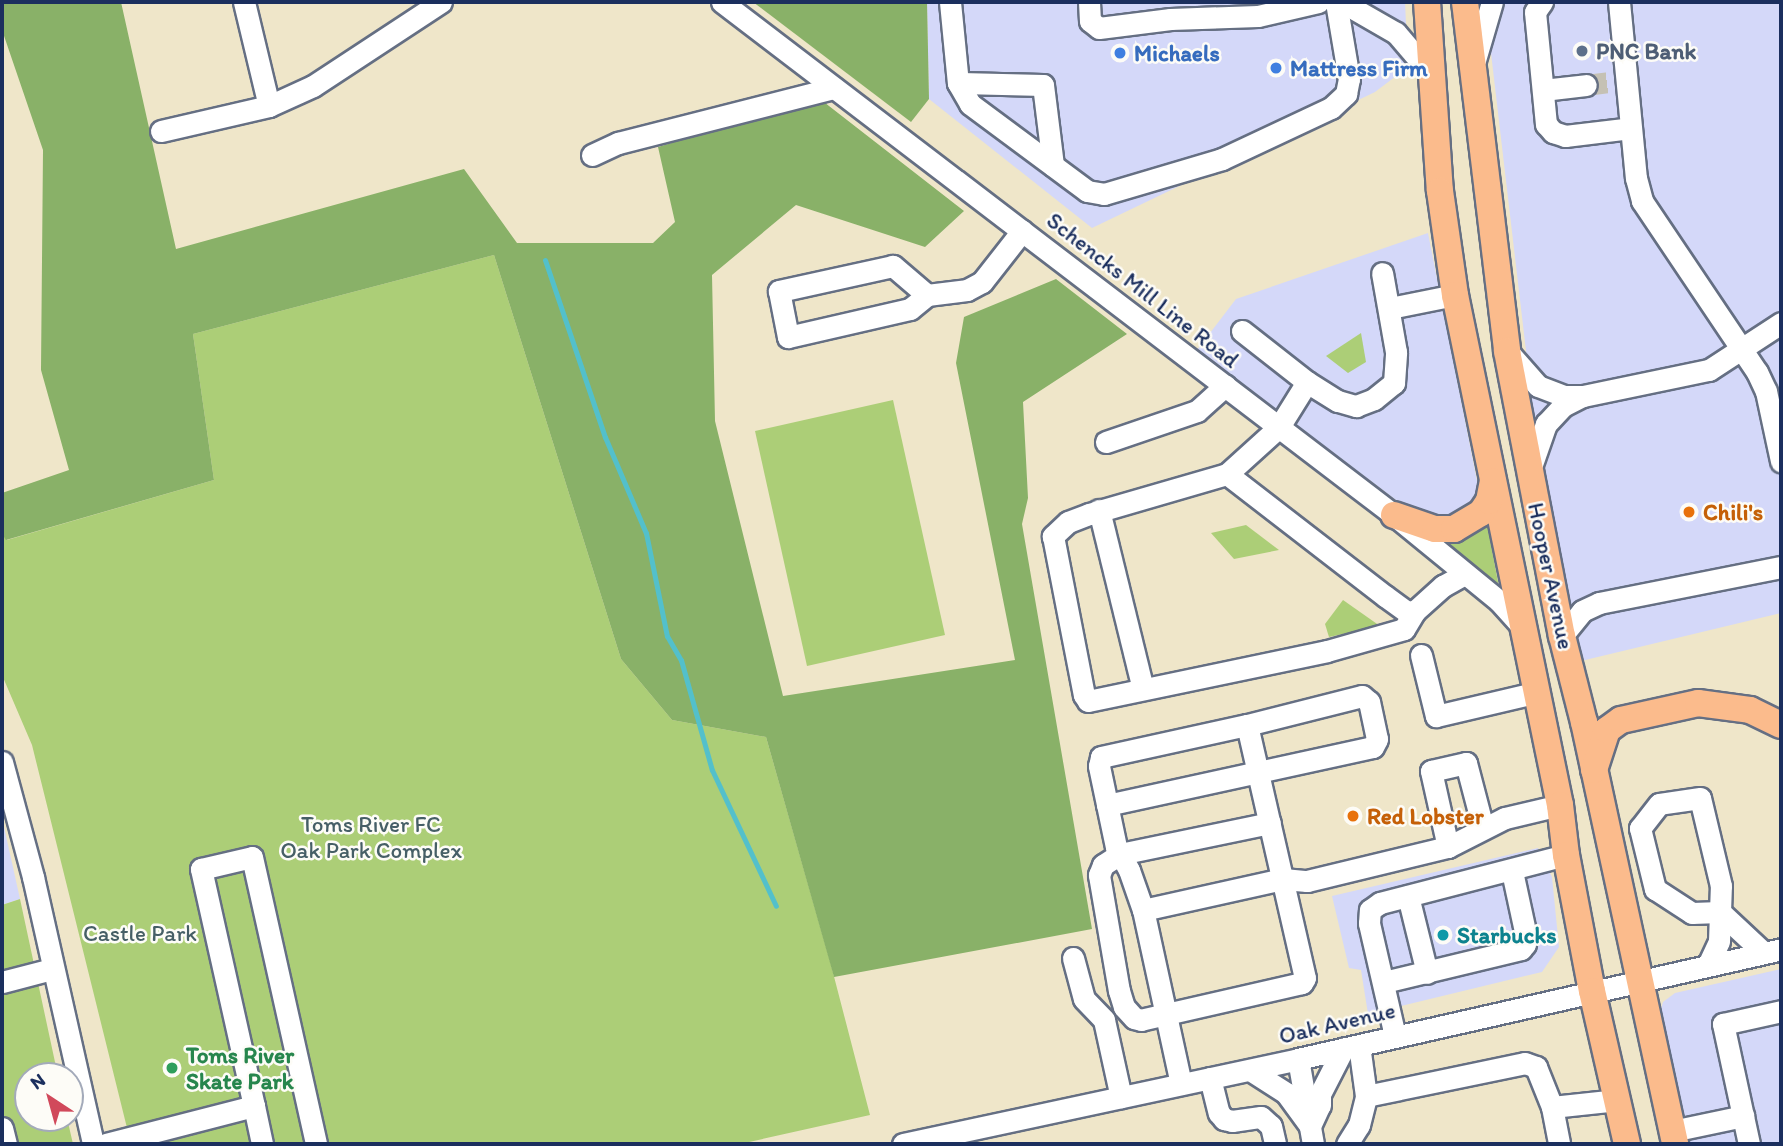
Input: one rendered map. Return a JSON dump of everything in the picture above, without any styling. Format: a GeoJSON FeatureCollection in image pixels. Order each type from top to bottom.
{"type":"FeatureCollection","features":[{"type":"Feature","properties":{"kind":"main road","name":"Hooper Avenue"},"geometry":{"type":"LineString","coordinates":[[1427,2],[1440,191],[1455,295],[1538,692],[1592,991],[1627,1144]]}},
{"type":"Feature","properties":{"kind":"main road","name":"Hooper Avenue"},"geometry":{"type":"LineString","coordinates":[[1465,2],[1507,351],[1562,636],[1673,1138]]}},
{"type":"Feature","properties":{"kind":"main road"},"geometry":{"type":"LineString","coordinates":[[1394,515],[1435,529],[1454,529],[1482,513],[1489,502],[1493,481]]}},
{"type":"Feature","properties":{"kind":"main road"},"geometry":{"type":"LineString","coordinates":[[1594,772],[1607,730],[1621,720],[1698,703],[1750,710],[1781,725]]}},
{"type":"Feature","properties":{"kind":"street"},"geometry":{"type":"LineString","coordinates":[[244,2],[268,106]]}},
{"type":"Feature","properties":{"kind":"street"},"geometry":{"type":"LineString","coordinates":[[161,131],[268,106],[313,86],[442,2]]}},
{"type":"Feature","properties":{"kind":"street","name":"Schencks Mill Line Road"},"geometry":{"type":"LineString","coordinates":[[722,2],[1394,515],[1499,601],[1524,629]]}},
{"type":"Feature","properties":{"kind":"street"},"geometry":{"type":"LineString","coordinates":[[950,2],[958,83],[970,104],[1087,191],[1104,194],[1222,159],[1331,108],[1346,94],[1349,79],[1336,2]]}},
{"type":"Feature","properties":{"kind":"street"},"geometry":{"type":"LineString","coordinates":[[1089,2],[1090,21],[1099,28],[1170,19],[1258,16],[1318,2]]}},
{"type":"Feature","properties":{"kind":"street"},"geometry":{"type":"LineString","coordinates":[[1342,2],[1396,33],[1431,74]]}},
{"type":"Feature","properties":{"kind":"street"},"geometry":{"type":"LineString","coordinates":[[1472,73],[1485,19],[1492,2]]}},
{"type":"Feature","properties":{"kind":"street"},"geometry":{"type":"LineString","coordinates":[[1542,2],[1535,12],[1546,124],[1553,132],[1565,136],[1631,128]]}},
{"type":"Feature","properties":{"kind":"street"},"geometry":{"type":"LineString","coordinates":[[1619,2],[1618,81],[1631,128],[1642,201],[1744,348],[1766,391],[1781,461]]}},
{"type":"Feature","properties":{"kind":"street"},"geometry":{"type":"LineString","coordinates":[[958,83],[1043,85],[1053,165]]}},
{"type":"Feature","properties":{"kind":"street"},"geometry":{"type":"LineString","coordinates":[[1544,90],[1586,85]]}},
{"type":"Feature","properties":{"kind":"street"},"geometry":{"type":"LineString","coordinates":[[592,155],[618,143],[834,88]]}},
{"type":"Feature","properties":{"kind":"street"},"geometry":{"type":"LineString","coordinates":[[927,295],[893,266],[779,291],[788,337],[910,309],[927,295],[967,290],[982,282],[1023,230]]}},
{"type":"Feature","properties":{"kind":"street"},"geometry":{"type":"LineString","coordinates":[[1242,331],[1307,382],[1338,401],[1356,406],[1374,399],[1394,383],[1396,352],[1382,273]]}},
{"type":"Feature","properties":{"kind":"street"},"geometry":{"type":"LineString","coordinates":[[1390,308],[1455,295]]}},
{"type":"Feature","properties":{"kind":"street"},"geometry":{"type":"LineString","coordinates":[[1507,351],[1538,386],[1563,396],[1583,396],[1709,370],[1781,323]]}},
{"type":"Feature","properties":{"kind":"street"},"geometry":{"type":"LineString","coordinates":[[1307,382],[1279,428],[1227,474],[1099,510],[1057,528],[1053,536],[1084,695],[1088,701],[1327,651],[1405,629],[1415,611],[1443,586],[1465,574]]}},
{"type":"Feature","properties":{"kind":"street"},"geometry":{"type":"LineString","coordinates":[[1106,442],[1197,411],[1225,386]]}},
{"type":"Feature","properties":{"kind":"street"},"geometry":{"type":"LineString","coordinates":[[1530,473],[1546,424],[1563,406],[1583,396]]}},
{"type":"Feature","properties":{"kind":"street"},"geometry":{"type":"LineString","coordinates":[[1227,474],[1406,612],[1415,611]]}},
{"type":"Feature","properties":{"kind":"street"},"geometry":{"type":"LineString","coordinates":[[1099,510],[1143,690]]}},
{"type":"Feature","properties":{"kind":"street"},"geometry":{"type":"LineString","coordinates":[[1562,636],[1582,611],[1599,603],[1781,567]]}},
{"type":"Feature","properties":{"kind":"street"},"geometry":{"type":"LineString","coordinates":[[1421,656],[1436,716],[1538,692]]}},
{"type":"Feature","properties":{"kind":"street"},"geometry":{"type":"LineString","coordinates":[[1107,805],[1373,747],[1377,739],[1368,702],[1362,696],[1101,757],[1100,766],[1107,805],[1119,854],[1143,910],[1181,1084]]}},
{"type":"Feature","properties":{"kind":"street"},"geometry":{"type":"LineString","coordinates":[[1247,725],[1258,773],[1270,823],[1283,879],[1305,978],[1302,983],[1166,1015],[1134,1018],[1124,1007],[1119,992],[1099,875],[1103,865],[1119,854],[1270,823]]}},
{"type":"Feature","properties":{"kind":"street"},"geometry":{"type":"LineString","coordinates":[[2,762],[33,877],[93,1144]]}},
{"type":"Feature","properties":{"kind":"street"},"geometry":{"type":"LineString","coordinates":[[1448,847],[1432,771],[1466,763],[1483,828]]}},
{"type":"Feature","properties":{"kind":"street"},"geometry":{"type":"LineString","coordinates":[[1640,828],[1659,804],[1700,798],[1721,886],[1719,942],[1708,965]]}},
{"type":"Feature","properties":{"kind":"street"},"geometry":{"type":"LineString","coordinates":[[1143,910],[1283,879],[1307,881],[1448,847],[1483,828],[1535,808],[1560,805]]}},
{"type":"Feature","properties":{"kind":"street"},"geometry":{"type":"LineString","coordinates":[[1605,822],[1640,828]]}},
{"type":"Feature","properties":{"kind":"street"},"geometry":{"type":"LineString","coordinates":[[1640,828],[1655,889],[1692,913],[1720,912],[1773,951]]}},
{"type":"Feature","properties":{"kind":"street"},"geometry":{"type":"LineString","coordinates":[[1395,1037],[1369,923],[1370,910],[1380,903],[1566,855]]}},
{"type":"Feature","properties":{"kind":"street"},"geometry":{"type":"LineString","coordinates":[[262,1144],[201,869],[252,857],[316,1144]]}},
{"type":"Feature","properties":{"kind":"street"},"geometry":{"type":"LineString","coordinates":[[1384,982],[1513,953],[1525,944],[1512,871]]}},
{"type":"Feature","properties":{"kind":"street"},"geometry":{"type":"LineString","coordinates":[[1621,896],[1655,889]]}},
{"type":"Feature","properties":{"kind":"street"},"geometry":{"type":"LineString","coordinates":[[1408,896],[1427,973]]}},
{"type":"Feature","properties":{"kind":"street","name":"Oak Avenue"},"geometry":{"type":"LineString","coordinates":[[903,1144],[1250,1070],[1639,979],[1773,951]]}},
{"type":"Feature","properties":{"kind":"street"},"geometry":{"type":"LineString","coordinates":[[1073,958],[1082,994],[1104,1020],[1121,1097]]}},
{"type":"Feature","properties":{"kind":"street"},"geometry":{"type":"LineString","coordinates":[[2,982],[52,969]]}},
{"type":"Feature","properties":{"kind":"street"},"geometry":{"type":"LineString","coordinates":[[1749,1144],[1723,1024],[1781,1012]]}},
{"type":"Feature","properties":{"kind":"street"},"geometry":{"type":"LineString","coordinates":[[1347,1144],[1359,1125],[1366,1096],[1351,1047]]}},
{"type":"Feature","properties":{"kind":"street"},"geometry":{"type":"LineString","coordinates":[[1311,1135],[1320,1105],[1320,1094],[1351,1047]]}},
{"type":"Feature","properties":{"kind":"street"},"geometry":{"type":"LineString","coordinates":[[1298,1059],[1311,1135]]}},
{"type":"Feature","properties":{"kind":"street"},"geometry":{"type":"LineString","coordinates":[[1366,1096],[1525,1063],[1536,1067],[1552,1107],[1559,1144]]}},
{"type":"Feature","properties":{"kind":"street"},"geometry":{"type":"LineString","coordinates":[[1250,1070],[1286,1093],[1311,1135]]}},
{"type":"Feature","properties":{"kind":"street"},"geometry":{"type":"LineString","coordinates":[[1210,1078],[1219,1113],[1224,1119],[1232,1121],[1261,1117],[1271,1126],[1275,1144]]}},
{"type":"Feature","properties":{"kind":"street"},"geometry":{"type":"LineString","coordinates":[[1552,1107],[1618,1100]]}},
{"type":"Feature","properties":{"kind":"street"},"geometry":{"type":"LineString","coordinates":[[106,1144],[254,1106]]}},
{"type":"Feature","properties":{"kind":"street"},"geometry":{"type":"LineString","coordinates":[[1673,1138],[1743,1115]]}},
{"type":"Feature","properties":{"kind":"street"},"geometry":{"type":"LineString","coordinates":[[2,1128],[6,1144]]}},
{"type":"Feature","properties":{"kind":"shaded area"},"geometry":{"type":"Polygon","coordinates":[[[927,2],[1405,2],[1408,67],[1375,92],[1092,228],[929,99],[927,2]]]}},
{"type":"Feature","properties":{"kind":"shaded area"},"geometry":{"type":"Polygon","coordinates":[[[1485,2],[1781,2],[1781,613],[1581,661],[1540,470],[1485,2]]]}},
{"type":"Feature","properties":{"kind":"shaded area"},"geometry":{"type":"Polygon","coordinates":[[[1428,233],[1478,486],[1470,508],[1451,522],[1417,516],[1197,350],[1236,299],[1428,233]]]}},
{"type":"Feature","properties":{"kind":"shaded area"},"geometry":{"type":"Polygon","coordinates":[[[2,818],[20,899],[2,905],[2,818]]]}},
{"type":"Feature","properties":{"kind":"shaded area"},"geometry":{"type":"Polygon","coordinates":[[[1538,848],[1552,877],[1559,947],[1542,972],[1368,1014],[1361,970],[1349,968],[1332,896],[1538,848]]]}},
{"type":"Feature","properties":{"kind":"shaded area"},"geometry":{"type":"Polygon","coordinates":[[[1781,969],[1781,1144],[1687,1144],[1659,1015],[1663,1002],[1675,993],[1781,969]]]}},
{"type":"Feature","properties":{"kind":"green space"},"geometry":{"type":"Polygon","coordinates":[[[2,2],[121,2],[176,249],[464,169],[517,243],[653,243],[675,222],[658,147],[820,99],[964,211],[925,247],[796,205],[712,275],[715,421],[783,696],[1015,660],[956,363],[964,317],[1056,279],[1127,334],[1023,402],[1028,498],[1022,524],[1092,929],[834,977],[766,737],[672,720],[621,659],[494,255],[193,334],[214,480],[6,540],[2,534],[2,493],[69,470],[41,370],[43,150],[2,30],[2,2]]]}},
{"type":"Feature","properties":{"kind":"green space"},"geometry":{"type":"Polygon","coordinates":[[[753,2],[927,2],[929,99],[911,122],[753,2]]]}},
{"type":"Feature","properties":{"kind":"green space","name":"Toms River FC Oak Park Complex"},"geometry":{"type":"Polygon","coordinates":[[[494,255],[621,659],[672,720],[766,737],[831,965],[870,1115],[740,1144],[131,1144],[32,745],[2,675],[2,534],[7,540],[214,480],[193,334],[494,255]]]}},
{"type":"Feature","properties":{"kind":"green space"},"geometry":{"type":"Polygon","coordinates":[[[1361,333],[1366,362],[1348,373],[1326,356],[1361,333]]]}},
{"type":"Feature","properties":{"kind":"green space"},"geometry":{"type":"Polygon","coordinates":[[[893,400],[945,635],[807,666],[755,431],[893,400]]]}},
{"type":"Feature","properties":{"kind":"green space"},"geometry":{"type":"Polygon","coordinates":[[[1487,524],[1499,587],[1498,588],[1439,542],[1487,524]]]}},
{"type":"Feature","properties":{"kind":"green space"},"geometry":{"type":"Polygon","coordinates":[[[1246,525],[1279,550],[1234,559],[1211,533],[1246,525]]]}},
{"type":"Feature","properties":{"kind":"green space"},"geometry":{"type":"Polygon","coordinates":[[[1343,600],[1380,626],[1329,637],[1325,624],[1343,600]]]}},
{"type":"Feature","properties":{"kind":"green space"},"geometry":{"type":"Polygon","coordinates":[[[20,899],[55,1062],[14,1062],[14,1132],[70,1132],[73,1144],[2,1144],[2,905],[20,899]]]}},
{"type":"Feature","properties":{"kind":"waterway"},"geometry":{"type":"LineString","coordinates":[[545,260],[605,437],[646,533],[667,636],[681,660],[712,770],[776,906]]}},
{"type":"Feature","properties":{"kind":"tunnel"},"geometry":{"type":"LineString","coordinates":[[1586,85],[1609,82]]}},
{"type":"Feature","properties":{"kind":"place","name":"PNC Bank"},"geometry":{"type":"Point","coordinates":[1582,51]}},
{"type":"Feature","properties":{"kind":"place","name":"Michaels"},"geometry":{"type":"Point","coordinates":[1120,53]}},
{"type":"Feature","properties":{"kind":"place","name":"Mattress Firm"},"geometry":{"type":"Point","coordinates":[1276,68]}},
{"type":"Feature","properties":{"kind":"place","name":"Chili's"},"geometry":{"type":"Point","coordinates":[1689,512]}},
{"type":"Feature","properties":{"kind":"place","name":"Red Lobster"},"geometry":{"type":"Point","coordinates":[1353,816]}},
{"type":"Feature","properties":{"kind":"place","name":"Starbucks"},"geometry":{"type":"Point","coordinates":[1443,935]}},
{"type":"Feature","properties":{"kind":"place","name":"Toms River Skate Park"},"geometry":{"type":"Point","coordinates":[172,1068]}},
{"type":"Feature","properties":{"kind":"park label","name":"Castle Park"},"geometry":{"type":"Point","coordinates":[140,933]}}]}
